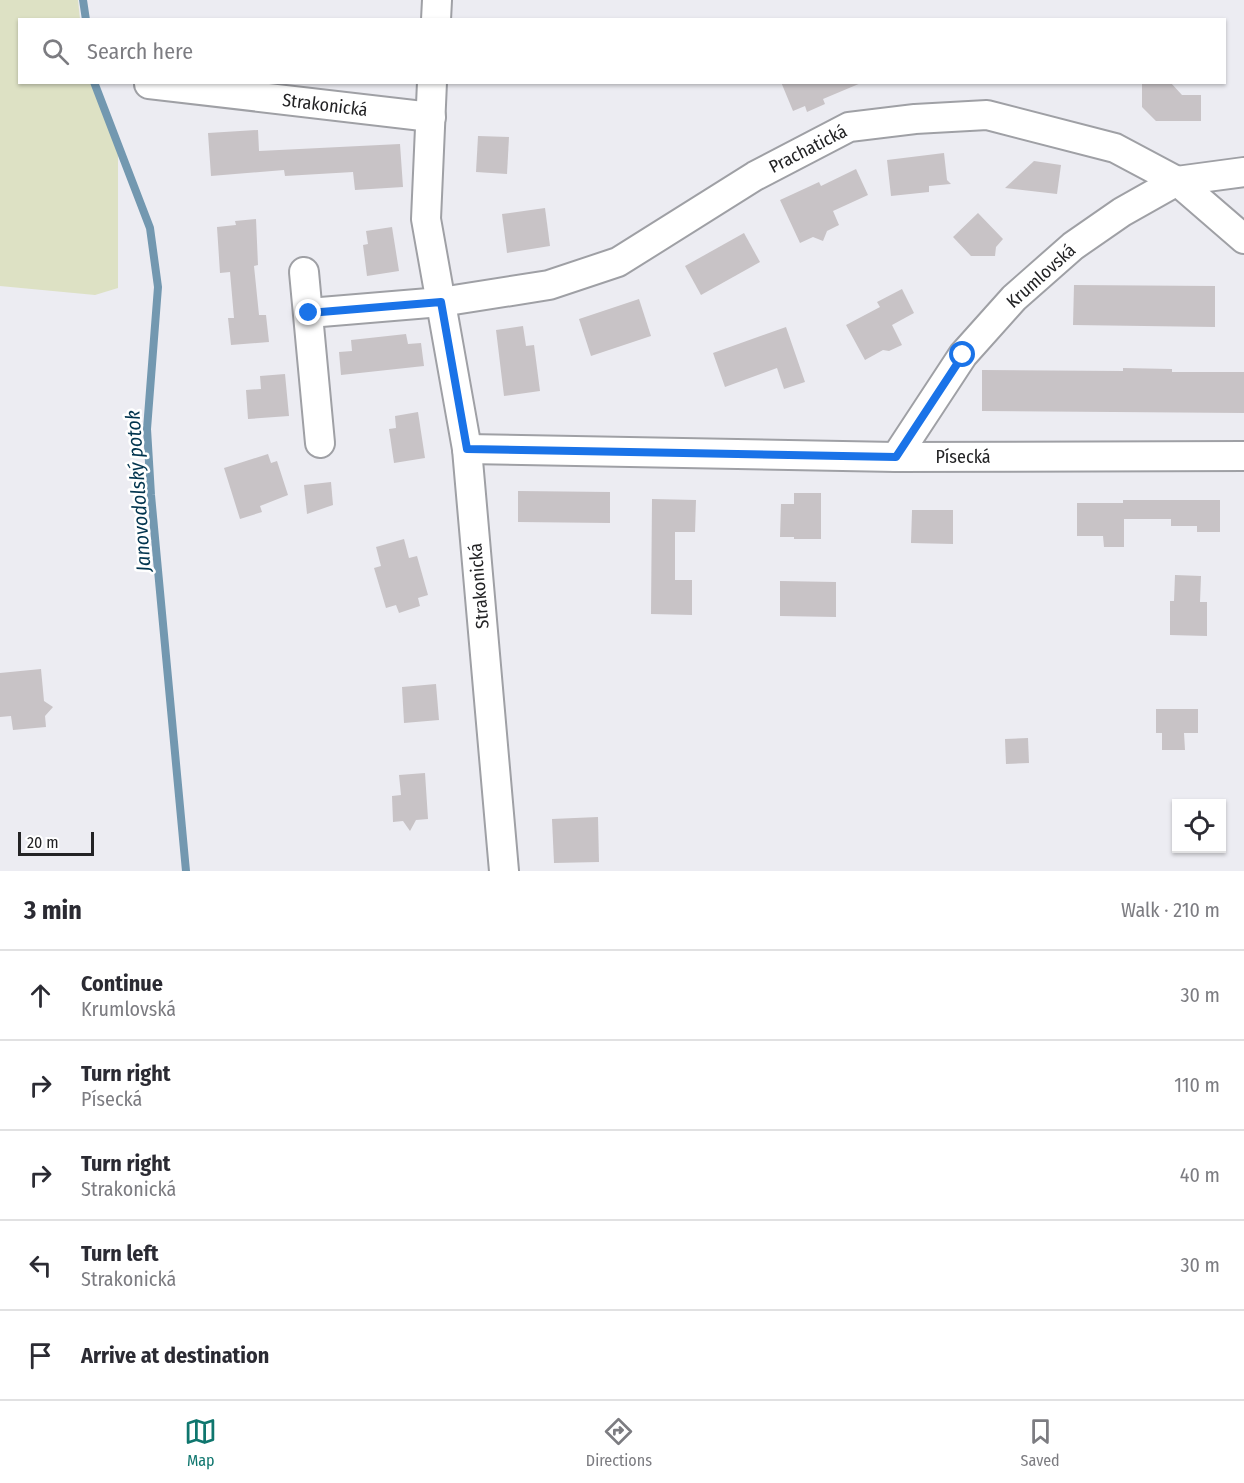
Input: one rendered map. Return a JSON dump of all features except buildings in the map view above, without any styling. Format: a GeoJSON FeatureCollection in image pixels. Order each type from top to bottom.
{"type":"FeatureCollection","features":[{"type":"Feature","properties":{"kind":"street"},"geometry":{"type":"LineString","coordinates":[[436,18],[437,0]]}},
{"type":"Feature","properties":{"kind":"street","name":"Strakonická"},"geometry":{"type":"LineString","coordinates":[[149,84],[431,117]]}},
{"type":"Feature","properties":{"kind":"street","name":"Strakonická"},"geometry":{"type":"LineString","coordinates":[[432,84],[426,219],[467,449],[504,871]]}},
{"type":"Feature","properties":{"kind":"street","name":"Prachatická"},"geometry":{"type":"LineString","coordinates":[[441,302],[549,285],[618,262],[755,176],[849,127],[915,119],[987,115],[1115,148],[1178,181],[1244,239]]}},
{"type":"Feature","properties":{"kind":"street","name":"Krumlovská"},"geometry":{"type":"LineString","coordinates":[[896,457],[963,355],[1014,298],[1073,246],[1122,212],[1178,181],[1244,172]]}},
{"type":"Feature","properties":{"kind":"street"},"geometry":{"type":"LineString","coordinates":[[304,272],[320,443]]}},
{"type":"Feature","properties":{"kind":"street"},"geometry":{"type":"LineString","coordinates":[[309,313],[441,302]]}},
{"type":"Feature","properties":{"kind":"street","name":"Písecká"},"geometry":{"type":"LineString","coordinates":[[467,449],[896,457],[1244,456]]}},
{"type":"Feature","properties":{"kind":"green space"},"geometry":{"type":"Polygon","coordinates":[[[0,0],[78,0],[80,18],[18,18],[18,84],[91,84],[109,123],[118,155],[118,288],[95,295],[0,286],[0,0]]]}},
{"type":"Feature","properties":{"kind":"waterway","name":"Janovodolský potok"},"geometry":{"type":"LineString","coordinates":[[83,0],[86,18]]}},
{"type":"Feature","properties":{"kind":"waterway","name":"Janovodolský potok"},"geometry":{"type":"LineString","coordinates":[[95,84],[150,228],[158,287],[147,429],[151,495],[186,871]]}},
{"type":"Feature","properties":{"kind":"route"},"geometry":{"type":"LineString","coordinates":[[309,313],[441,302],[467,449],[896,457],[963,355]]}}]}
